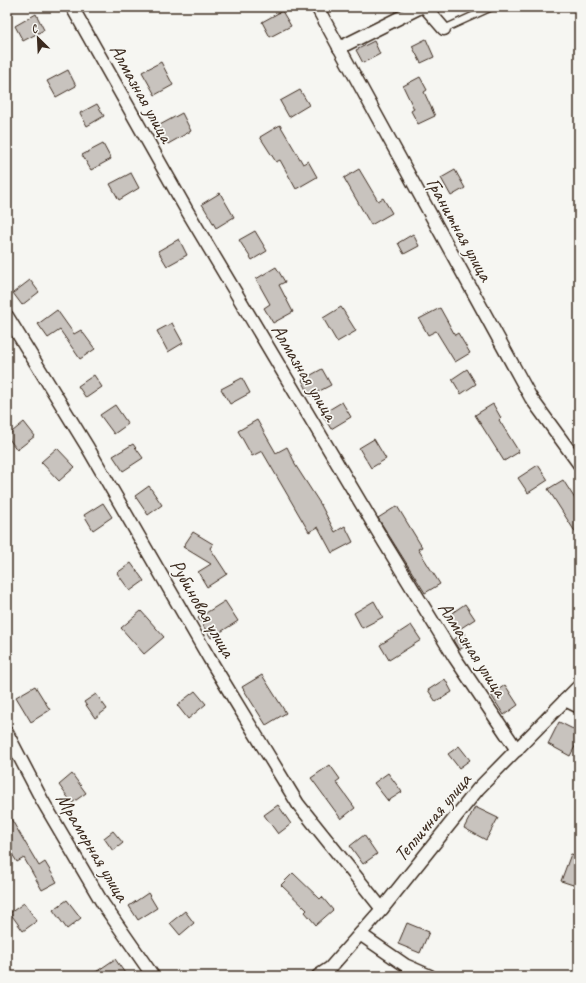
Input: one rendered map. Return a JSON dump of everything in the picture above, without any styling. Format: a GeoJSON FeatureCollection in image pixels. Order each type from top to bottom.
{"type":"FeatureCollection","features":[{"type":"Feature","properties":{"kind":"street","name":"Алмазная улица"},"geometry":{"type":"LineString","coordinates":[[72,7],[186,209],[384,542],[455,658],[517,750]]}},
{"type":"Feature","properties":{"kind":"street","name":"Гранитная улица"},"geometry":{"type":"LineString","coordinates":[[317,7],[531,398],[579,464]]}},
{"type":"Feature","properties":{"kind":"street"},"geometry":{"type":"LineString","coordinates":[[339,48],[421,7]]}},
{"type":"Feature","properties":{"kind":"street"},"geometry":{"type":"LineString","coordinates":[[425,7],[444,29]]}},
{"type":"Feature","properties":{"kind":"street","name":"Рубиновая улица"},"geometry":{"type":"LineString","coordinates":[[7,316],[88,448],[209,658],[298,804],[382,909]]}},
{"type":"Feature","properties":{"kind":"street","name":"Тепличная улица"},"geometry":{"type":"LineString","coordinates":[[318,976],[330,968],[382,909],[478,790],[579,686]]}},
{"type":"Feature","properties":{"kind":"street"},"geometry":{"type":"LineString","coordinates":[[565,700],[579,707]]}},
{"type":"Feature","properties":{"kind":"street","name":"Мраморная улица"},"geometry":{"type":"LineString","coordinates":[[7,733],[42,800],[103,904],[153,976]]}},
{"type":"Feature","properties":{"kind":"street"},"geometry":{"type":"LineString","coordinates":[[360,934],[405,965],[430,976]]}},
{"type":"Feature","properties":{"kind":"lane"},"geometry":{"type":"LineString","coordinates":[[444,29],[492,7]]}},
{"type":"Feature","properties":{"kind":"building"},"geometry":{"type":"Polygon","coordinates":[[[282,11],[291,26],[270,37],[262,22],[282,11]]]}},
{"type":"Feature","properties":{"kind":"building"},"geometry":{"type":"Polygon","coordinates":[[[36,14],[44,30],[23,41],[15,26],[36,14]]]}},
{"type":"Feature","properties":{"kind":"building"},"geometry":{"type":"Polygon","coordinates":[[[426,39],[434,57],[421,63],[412,46],[426,39]]]}},
{"type":"Feature","properties":{"kind":"building"},"geometry":{"type":"Polygon","coordinates":[[[374,41],[380,54],[363,63],[356,50],[374,41]]]}},
{"type":"Feature","properties":{"kind":"building"},"geometry":{"type":"Polygon","coordinates":[[[161,62],[173,85],[155,95],[142,72],[161,62]]]}},
{"type":"Feature","properties":{"kind":"building"},"geometry":{"type":"Polygon","coordinates":[[[68,70],[76,86],[56,97],[47,81],[68,70]]]}},
{"type":"Feature","properties":{"kind":"building"},"geometry":{"type":"Polygon","coordinates":[[[420,77],[427,90],[424,92],[435,116],[418,124],[411,111],[414,109],[403,86],[420,77]]]}},
{"type":"Feature","properties":{"kind":"building"},"geometry":{"type":"Polygon","coordinates":[[[300,90],[309,105],[289,117],[280,101],[300,90]]]}},
{"type":"Feature","properties":{"kind":"building"},"geometry":{"type":"Polygon","coordinates":[[[97,104],[104,116],[87,126],[80,113],[97,104]]]}},
{"type":"Feature","properties":{"kind":"building"},"geometry":{"type":"Polygon","coordinates":[[[182,113],[191,131],[168,144],[158,126],[182,113]]]}},
{"type":"Feature","properties":{"kind":"building"},"geometry":{"type":"Polygon","coordinates":[[[280,125],[303,164],[308,161],[317,177],[296,189],[280,160],[276,162],[260,137],[280,125]]]}},
{"type":"Feature","properties":{"kind":"building"},"geometry":{"type":"Polygon","coordinates":[[[103,144],[111,159],[91,170],[82,155],[103,144]]]}},
{"type":"Feature","properties":{"kind":"building"},"geometry":{"type":"Polygon","coordinates":[[[359,169],[378,201],[383,198],[392,213],[371,225],[344,178],[359,169]]]}},
{"type":"Feature","properties":{"kind":"building"},"geometry":{"type":"Polygon","coordinates":[[[455,170],[465,188],[451,196],[441,178],[455,170]]]}},
{"type":"Feature","properties":{"kind":"building"},"geometry":{"type":"Polygon","coordinates":[[[131,173],[139,188],[119,200],[110,184],[131,173]]]}},
{"type":"Feature","properties":{"kind":"building"},"geometry":{"type":"Polygon","coordinates":[[[220,193],[234,217],[216,228],[202,204],[220,193]]]}},
{"type":"Feature","properties":{"kind":"building"},"geometry":{"type":"Polygon","coordinates":[[[255,231],[267,251],[252,260],[239,240],[255,231]]]}},
{"type":"Feature","properties":{"kind":"building"},"geometry":{"type":"Polygon","coordinates":[[[413,234],[419,246],[404,254],[398,243],[413,234]]]}},
{"type":"Feature","properties":{"kind":"building"},"geometry":{"type":"Polygon","coordinates":[[[179,239],[187,255],[167,266],[158,251],[179,239]]]}},
{"type":"Feature","properties":{"kind":"building"},"geometry":{"type":"Polygon","coordinates":[[[276,267],[285,282],[279,285],[293,312],[273,323],[264,308],[270,304],[256,279],[276,267]]]}},
{"type":"Feature","properties":{"kind":"building"},"geometry":{"type":"Polygon","coordinates":[[[30,280],[39,292],[22,305],[13,293],[30,280]]]}},
{"type":"Feature","properties":{"kind":"building"},"geometry":{"type":"Polygon","coordinates":[[[341,307],[356,331],[337,342],[323,318],[341,307]]]}},
{"type":"Feature","properties":{"kind":"building"},"geometry":{"type":"Polygon","coordinates":[[[440,308],[455,335],[458,333],[470,353],[455,362],[436,331],[428,335],[419,319],[440,308]]]}},
{"type":"Feature","properties":{"kind":"building"},"geometry":{"type":"Polygon","coordinates":[[[57,310],[74,334],[81,330],[95,349],[80,359],[60,330],[48,338],[38,324],[57,310]]]}},
{"type":"Feature","properties":{"kind":"building"},"geometry":{"type":"Polygon","coordinates":[[[172,323],[183,343],[168,352],[157,331],[172,323]]]}},
{"type":"Feature","properties":{"kind":"building"},"geometry":{"type":"Polygon","coordinates":[[[322,369],[331,385],[310,396],[302,380],[322,369]]]}},
{"type":"Feature","properties":{"kind":"building"},"geometry":{"type":"Polygon","coordinates":[[[467,369],[476,384],[461,394],[452,379],[467,369]]]}},
{"type":"Feature","properties":{"kind":"building"},"geometry":{"type":"Polygon","coordinates":[[[94,375],[102,387],[86,398],[78,386],[94,375]]]}},
{"type":"Feature","properties":{"kind":"building"},"geometry":{"type":"Polygon","coordinates":[[[242,378],[250,393],[230,404],[221,389],[242,378]]]}},
{"type":"Feature","properties":{"kind":"building"},"geometry":{"type":"Polygon","coordinates":[[[342,402],[351,417],[331,429],[322,414],[342,402]]]}},
{"type":"Feature","properties":{"kind":"building"},"geometry":{"type":"Polygon","coordinates":[[[493,404],[501,418],[499,420],[519,452],[504,461],[475,415],[493,404]]]}},
{"type":"Feature","properties":{"kind":"building"},"geometry":{"type":"Polygon","coordinates":[[[115,405],[128,424],[114,434],[100,415],[115,405]]]}},
{"type":"Feature","properties":{"kind":"building"},"geometry":{"type":"Polygon","coordinates":[[[257,420],[276,453],[287,447],[294,463],[321,505],[335,532],[345,526],[353,542],[332,553],[318,527],[309,532],[262,451],[252,456],[238,431],[257,420]]]}},
{"type":"Feature","properties":{"kind":"building"},"geometry":{"type":"Polygon","coordinates":[[[24,422],[35,436],[17,450],[7,436],[24,422]]]}},
{"type":"Feature","properties":{"kind":"building"},"geometry":{"type":"Polygon","coordinates":[[[374,439],[386,459],[371,468],[359,448],[374,439]]]}},
{"type":"Feature","properties":{"kind":"building"},"geometry":{"type":"Polygon","coordinates":[[[133,444],[143,458],[123,471],[113,456],[133,444]]]}},
{"type":"Feature","properties":{"kind":"building"},"geometry":{"type":"Polygon","coordinates":[[[57,448],[75,467],[59,481],[41,462],[57,448]]]}},
{"type":"Feature","properties":{"kind":"building"},"geometry":{"type":"Polygon","coordinates":[[[538,465],[548,480],[528,493],[518,478],[538,465]]]}},
{"type":"Feature","properties":{"kind":"building"},"geometry":{"type":"Polygon","coordinates":[[[563,480],[579,505],[579,538],[548,489],[563,480]]]}},
{"type":"Feature","properties":{"kind":"building"},"geometry":{"type":"Polygon","coordinates":[[[149,486],[162,505],[148,515],[135,496],[149,486]]]}},
{"type":"Feature","properties":{"kind":"building"},"geometry":{"type":"Polygon","coordinates":[[[103,503],[112,517],[93,530],[84,515],[103,503]]]}},
{"type":"Feature","properties":{"kind":"building"},"geometry":{"type":"Polygon","coordinates":[[[397,506],[422,547],[418,549],[440,584],[425,593],[378,518],[397,506]]]}},
{"type":"Feature","properties":{"kind":"building"},"geometry":{"type":"Polygon","coordinates":[[[193,532],[213,544],[210,548],[227,574],[207,587],[198,572],[211,564],[183,547],[193,532]]]}},
{"type":"Feature","properties":{"kind":"building"},"geometry":{"type":"Polygon","coordinates":[[[131,563],[144,581],[130,591],[117,573],[131,563]]]}},
{"type":"Feature","properties":{"kind":"building"},"geometry":{"type":"Polygon","coordinates":[[[225,601],[238,621],[211,638],[198,618],[225,601]]]}},
{"type":"Feature","properties":{"kind":"building"},"geometry":{"type":"Polygon","coordinates":[[[374,601],[383,617],[362,628],[354,613],[374,601]]]}},
{"type":"Feature","properties":{"kind":"building"},"geometry":{"type":"Polygon","coordinates":[[[465,604],[475,619],[455,632],[446,617],[465,604]]]}},
{"type":"Feature","properties":{"kind":"building"},"geometry":{"type":"Polygon","coordinates":[[[141,611],[164,637],[144,654],[121,628],[141,611]]]}},
{"type":"Feature","properties":{"kind":"building"},"geometry":{"type":"Polygon","coordinates":[[[411,625],[421,640],[389,660],[380,645],[411,625]]]}},
{"type":"Feature","properties":{"kind":"building"},"geometry":{"type":"Polygon","coordinates":[[[464,633],[470,643],[459,650],[453,640],[464,633]]]}},
{"type":"Feature","properties":{"kind":"building"},"geometry":{"type":"Polygon","coordinates":[[[262,675],[286,713],[266,725],[242,687],[262,675]]]}},
{"type":"Feature","properties":{"kind":"building"},"geometry":{"type":"Polygon","coordinates":[[[445,679],[452,692],[436,702],[428,690],[445,679]]]}},
{"type":"Feature","properties":{"kind":"building"},"geometry":{"type":"Polygon","coordinates":[[[505,685],[518,705],[504,715],[491,695],[505,685]]]}},
{"type":"Feature","properties":{"kind":"building"},"geometry":{"type":"Polygon","coordinates":[[[35,686],[50,710],[31,722],[16,697],[35,686]]]}},
{"type":"Feature","properties":{"kind":"building"},"geometry":{"type":"Polygon","coordinates":[[[195,691],[206,704],[188,719],[177,705],[195,691]]]}},
{"type":"Feature","properties":{"kind":"building"},"geometry":{"type":"Polygon","coordinates":[[[96,694],[107,709],[95,718],[84,702],[96,694]]]}},
{"type":"Feature","properties":{"kind":"building"},"geometry":{"type":"Polygon","coordinates":[[[559,722],[579,732],[579,739],[570,756],[548,744],[559,722]]]}},
{"type":"Feature","properties":{"kind":"building"},"geometry":{"type":"Polygon","coordinates":[[[459,746],[470,760],[459,768],[448,754],[459,746]]]}},
{"type":"Feature","properties":{"kind":"building"},"geometry":{"type":"Polygon","coordinates":[[[330,765],[340,779],[336,782],[355,808],[341,819],[311,778],[330,765]]]}},
{"type":"Feature","properties":{"kind":"building"},"geometry":{"type":"Polygon","coordinates":[[[388,773],[402,792],[388,801],[374,783],[388,773]]]}},
{"type":"Feature","properties":{"kind":"building"},"geometry":{"type":"Polygon","coordinates":[[[72,774],[86,793],[72,803],[59,785],[72,774]]]}},
{"type":"Feature","properties":{"kind":"building"},"geometry":{"type":"Polygon","coordinates":[[[278,805],[291,824],[278,834],[264,815],[278,805]]]}},
{"type":"Feature","properties":{"kind":"building"},"geometry":{"type":"Polygon","coordinates":[[[475,807],[498,818],[486,840],[464,828],[475,807]]]}},
{"type":"Feature","properties":{"kind":"building"},"geometry":{"type":"Polygon","coordinates":[[[7,812],[39,866],[45,862],[57,882],[42,890],[24,858],[17,862],[7,846],[7,812]]]}},
{"type":"Feature","properties":{"kind":"building"},"geometry":{"type":"Polygon","coordinates":[[[113,831],[123,843],[113,851],[104,838],[113,831]]]}},
{"type":"Feature","properties":{"kind":"building"},"geometry":{"type":"Polygon","coordinates":[[[364,835],[377,854],[363,864],[350,846],[364,835]]]}},
{"type":"Feature","properties":{"kind":"building"},"geometry":{"type":"Polygon","coordinates":[[[571,854],[579,856],[579,887],[561,881],[571,854]]]}},
{"type":"Feature","properties":{"kind":"building"},"geometry":{"type":"Polygon","coordinates":[[[293,873],[320,899],[322,897],[333,910],[316,925],[305,912],[307,910],[281,885],[293,873]]]}},
{"type":"Feature","properties":{"kind":"building"},"geometry":{"type":"Polygon","coordinates":[[[148,893],[157,908],[138,920],[129,906],[148,893]]]}},
{"type":"Feature","properties":{"kind":"building"},"geometry":{"type":"Polygon","coordinates":[[[67,900],[81,918],[67,929],[53,910],[67,900]]]}},
{"type":"Feature","properties":{"kind":"building"},"geometry":{"type":"Polygon","coordinates":[[[24,903],[37,921],[23,931],[10,913],[24,903]]]}},
{"type":"Feature","properties":{"kind":"building"},"geometry":{"type":"Polygon","coordinates":[[[185,911],[194,923],[180,935],[170,923],[185,911]]]}},
{"type":"Feature","properties":{"kind":"building"},"geometry":{"type":"Polygon","coordinates":[[[407,923],[429,932],[420,953],[398,944],[407,923]]]}},
{"type":"Feature","properties":{"kind":"building"},"geometry":{"type":"Polygon","coordinates":[[[115,959],[127,976],[90,976],[115,959]]]}}]}
